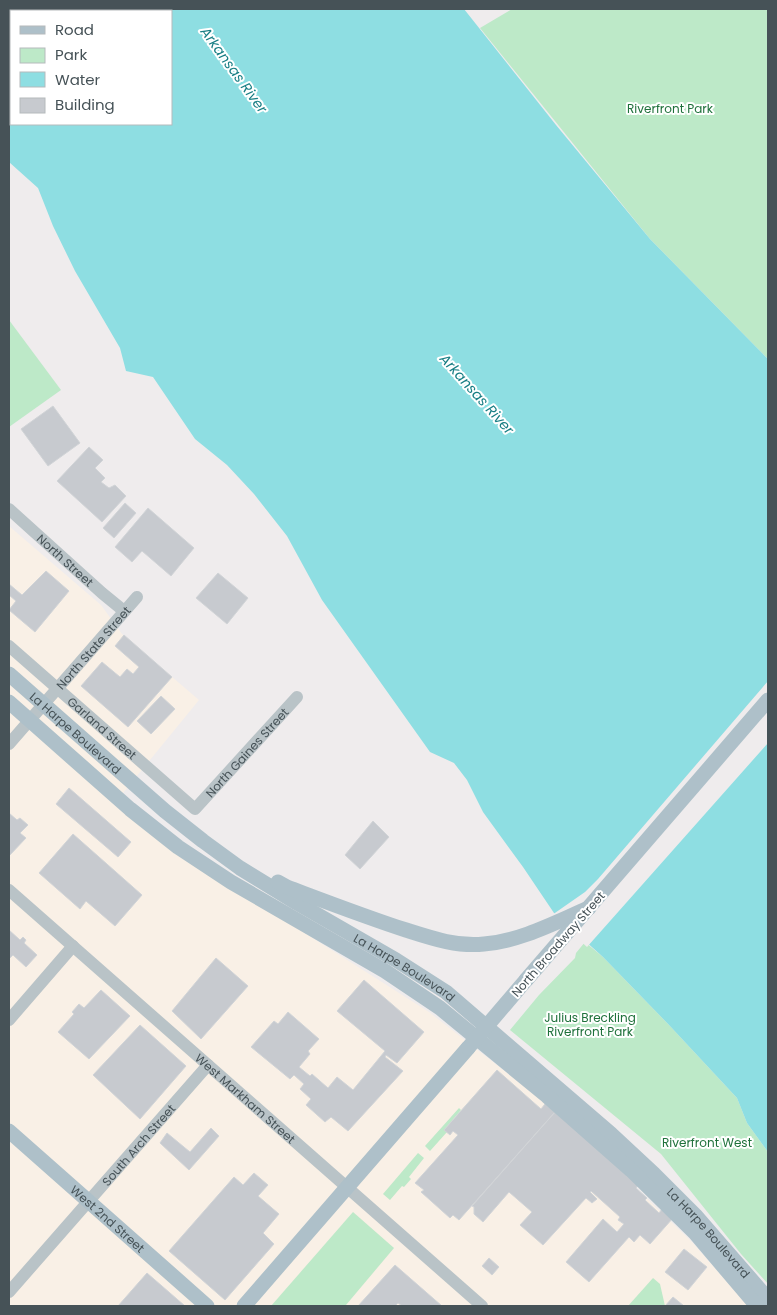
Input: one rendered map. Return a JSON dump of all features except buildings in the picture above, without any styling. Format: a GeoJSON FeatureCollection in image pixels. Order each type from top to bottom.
{"type":"FeatureCollection","features":[{"type":"Feature","properties":{"kind":"main road","name":"La Harpe Boulevard"},"geometry":{"type":"LineString","coordinates":[[9,674],[145,794],[240,868],[423,976],[446,992],[604,1128],[654,1174],[695,1216],[768,1299]]}},
{"type":"Feature","properties":{"kind":"main road","name":"North Broadway Street"},"geometry":{"type":"LineString","coordinates":[[244,1306],[768,700]]}},
{"type":"Feature","properties":{"kind":"main road","name":"La Harpe Boulevard"},"geometry":{"type":"LineString","coordinates":[[9,702],[130,809],[178,847],[231,882],[385,971],[440,1008],[547,1096],[638,1177],[695,1233],[757,1306]]}},
{"type":"Feature","properties":{"kind":"main road"},"geometry":{"type":"LineString","coordinates":[[145,794],[287,887],[381,922],[434,939],[459,944],[484,944],[510,940],[589,908]]}},
{"type":"Feature","properties":{"kind":"main road","name":"West 2nd Street"},"geometry":{"type":"LineString","coordinates":[[9,1131],[207,1306]]}},
{"type":"Feature","properties":{"kind":"street","name":"North Street"},"geometry":{"type":"LineString","coordinates":[[9,509],[124,611]]}},
{"type":"Feature","properties":{"kind":"street","name":"North State Street"},"geometry":{"type":"LineString","coordinates":[[9,744],[137,597]]}},
{"type":"Feature","properties":{"kind":"street","name":"Garland Street"},"geometry":{"type":"LineString","coordinates":[[9,646],[195,809]]}},
{"type":"Feature","properties":{"kind":"street","name":"North Gaines Street"},"geometry":{"type":"LineString","coordinates":[[195,809],[297,697]]}},
{"type":"Feature","properties":{"kind":"street","name":"West Markham Street"},"geometry":{"type":"LineString","coordinates":[[9,890],[482,1306]]}},
{"type":"Feature","properties":{"kind":"street"},"geometry":{"type":"LineString","coordinates":[[9,1020],[73,946]]}},
{"type":"Feature","properties":{"kind":"street","name":"South Arch Street"},"geometry":{"type":"LineString","coordinates":[[9,1292],[208,1065]]}},
{"type":"Feature","properties":{"kind":"shaded area"},"geometry":{"type":"Polygon","coordinates":[[[9,526],[101,605],[122,634],[199,700],[114,804],[168,846],[429,1012],[556,1111],[692,1242],[748,1306],[9,1306],[9,526]]]}},
{"type":"Feature","properties":{"kind":"green space","name":"Riverfront Park"},"geometry":{"type":"Polygon","coordinates":[[[512,9],[768,9],[768,359],[650,239],[480,28],[512,9]]]}},
{"type":"Feature","properties":{"kind":"green space"},"geometry":{"type":"Polygon","coordinates":[[[9,320],[61,390],[9,427],[9,320]]]}},
{"type":"Feature","properties":{"kind":"green space","name":"Julius Breckling Riverfront Park"},"geometry":{"type":"Polygon","coordinates":[[[585,942],[603,957],[737,1098],[747,1123],[768,1152],[768,1284],[741,1254],[661,1154],[510,1030],[539,995],[575,958],[576,953],[585,942]]]}},
{"type":"Feature","properties":{"kind":"green space"},"geometry":{"type":"Polygon","coordinates":[[[459,1108],[461,1110],[444,1130],[447,1132],[430,1151],[425,1146],[459,1108]]]}},
{"type":"Feature","properties":{"kind":"green space"},"geometry":{"type":"Polygon","coordinates":[[[418,1153],[424,1158],[409,1177],[411,1179],[390,1200],[383,1194],[418,1153]]]}},
{"type":"Feature","properties":{"kind":"green space"},"geometry":{"type":"Polygon","coordinates":[[[353,1212],[394,1248],[346,1305],[271,1306],[353,1212]]]}},
{"type":"Feature","properties":{"kind":"green space"},"geometry":{"type":"Polygon","coordinates":[[[653,1278],[660,1284],[665,1306],[628,1306],[653,1278]]]}},
{"type":"Feature","properties":{"kind":"water","name":"Arkansas River"},"geometry":{"type":"Polygon","coordinates":[[[9,9],[464,9],[650,239],[768,359],[768,1152],[747,1123],[737,1098],[603,957],[554,913],[483,812],[467,780],[454,763],[430,752],[322,600],[287,536],[254,494],[227,465],[195,439],[153,377],[126,371],[120,348],[75,271],[53,226],[38,188],[9,162],[9,9]]]}},
{"type":"Feature","properties":{"kind":"pier"},"geometry":{"type":"Polygon","coordinates":[[[768,681],[768,743],[587,947],[552,915],[585,892],[598,879],[768,681]]]}},
{"type":"Feature","properties":{"kind":"park label","name":"Riverfront West"},"geometry":{"type":"Point","coordinates":[707,1142]}}]}
